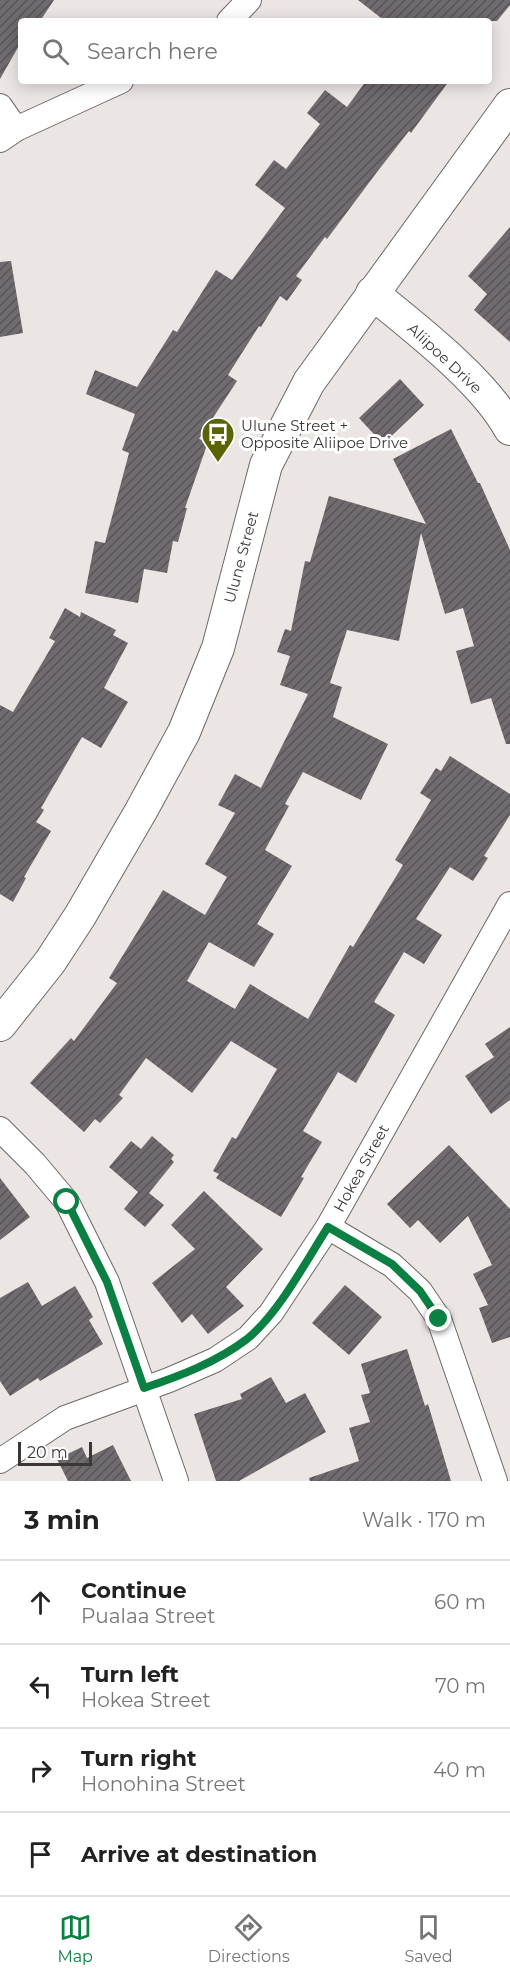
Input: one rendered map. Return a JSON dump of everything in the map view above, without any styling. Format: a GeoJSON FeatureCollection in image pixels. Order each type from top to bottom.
{"type":"FeatureCollection","features":[{"type":"Feature","properties":{"kind":"street"},"geometry":{"type":"LineString","coordinates":[[232,18],[248,0]]}},
{"type":"Feature","properties":{"kind":"street"},"geometry":{"type":"LineString","coordinates":[[0,106],[8,135],[115,84]]}},
{"type":"Feature","properties":{"kind":"street","name":"Ulune Street"},"geometry":{"type":"LineString","coordinates":[[0,1025],[50,962],[80,916],[184,732],[218,648],[266,465],[309,382],[510,105]]}},
{"type":"Feature","properties":{"kind":"street","name":"Aliipoe Drive"},"geometry":{"type":"LineString","coordinates":[[372,293],[472,380],[510,429]]}},
{"type":"Feature","properties":{"kind":"street","name":"Hokea Street"},"geometry":{"type":"LineString","coordinates":[[0,1461],[65,1418],[169,1380],[215,1360],[248,1338],[271,1313],[328,1227],[510,904]]}},
{"type":"Feature","properties":{"kind":"street"},"geometry":{"type":"LineString","coordinates":[[0,1129],[35,1164],[67,1202],[107,1282],[176,1481]]}},
{"type":"Feature","properties":{"kind":"street"},"geometry":{"type":"LineString","coordinates":[[328,1227],[392,1264],[420,1291],[439,1319],[495,1481]]}},
{"type":"Feature","properties":{"kind":"building"},"geometry":{"type":"Polygon","coordinates":[[[0,0],[54,0],[42,18],[18,18],[18,47],[0,79],[0,0]]]}},
{"type":"Feature","properties":{"kind":"building"},"geometry":{"type":"Polygon","coordinates":[[[358,0],[510,0],[510,5],[497,21],[492,21],[492,18],[381,18],[358,0]]]}},
{"type":"Feature","properties":{"kind":"building"},"geometry":{"type":"Polygon","coordinates":[[[364,84],[447,84],[411,133],[409,131],[296,276],[302,280],[287,301],[280,296],[228,375],[237,381],[199,439],[208,442],[185,508],[187,508],[178,542],[173,541],[167,573],[144,569],[138,603],[85,593],[95,541],[105,543],[129,453],[122,450],[135,414],[86,394],[95,370],[137,387],[173,330],[177,332],[216,270],[232,280],[285,208],[255,185],[274,160],[286,169],[320,124],[307,113],[325,90],[347,107],[364,84]]]}},
{"type":"Feature","properties":{"kind":"building"},"geometry":{"type":"Polygon","coordinates":[[[510,227],[510,342],[474,310],[487,294],[468,276],[510,227]]]}},
{"type":"Feature","properties":{"kind":"building"},"geometry":{"type":"Polygon","coordinates":[[[11,261],[23,333],[0,337],[0,262],[11,261]]]}},
{"type":"Feature","properties":{"kind":"building"},"geometry":{"type":"Polygon","coordinates":[[[400,379],[424,405],[383,444],[359,418],[400,379]]]}},
{"type":"Feature","properties":{"kind":"building"},"geometry":{"type":"Polygon","coordinates":[[[451,429],[480,483],[510,550],[510,744],[506,744],[491,698],[471,704],[456,651],[474,646],[463,608],[445,614],[421,533],[399,641],[347,630],[330,683],[342,687],[333,717],[388,744],[361,800],[303,772],[285,804],[289,806],[265,850],[292,866],[257,924],[274,934],[254,967],[209,942],[187,981],[235,1009],[250,984],[308,1019],[350,945],[353,947],[403,865],[395,860],[431,800],[420,793],[436,768],[441,771],[450,756],[510,794],[510,815],[484,856],[488,858],[473,881],[450,867],[416,919],[442,935],[424,964],[404,952],[374,1002],[395,1015],[356,1083],[338,1072],[303,1131],[322,1142],[281,1217],[216,1178],[219,1174],[213,1171],[232,1137],[236,1139],[277,1069],[231,1041],[192,1093],[146,1058],[119,1095],[123,1098],[100,1123],[95,1119],[84,1132],[30,1083],[71,1038],[74,1041],[117,983],[109,978],[163,890],[205,915],[227,877],[205,864],[235,813],[218,805],[235,774],[261,788],[308,694],[280,685],[290,656],[277,652],[285,629],[291,631],[305,561],[310,562],[329,496],[426,524],[393,459],[451,429]]]}},
{"type":"Feature","properties":{"kind":"building"},"geometry":{"type":"Polygon","coordinates":[[[65,608],[80,617],[81,612],[116,630],[113,635],[128,643],[104,688],[128,702],[101,748],[82,737],[41,808],[44,810],[36,822],[51,831],[24,877],[26,878],[13,902],[0,894],[0,705],[13,712],[55,641],[49,638],[65,608]]]}},
{"type":"Feature","properties":{"kind":"building"},"geometry":{"type":"Polygon","coordinates":[[[510,1027],[510,1100],[491,1114],[465,1076],[494,1057],[485,1044],[510,1027]]]}},
{"type":"Feature","properties":{"kind":"building"},"geometry":{"type":"Polygon","coordinates":[[[152,1136],[174,1155],[171,1159],[174,1162],[149,1193],[164,1205],[145,1227],[124,1209],[138,1192],[109,1167],[131,1141],[141,1149],[152,1136]]]}},
{"type":"Feature","properties":{"kind":"building"},"geometry":{"type":"Polygon","coordinates":[[[449,1145],[510,1209],[510,1337],[492,1343],[479,1308],[488,1305],[473,1274],[492,1265],[468,1216],[440,1243],[418,1220],[410,1228],[387,1204],[449,1145]]]}},
{"type":"Feature","properties":{"kind":"building"},"geometry":{"type":"Polygon","coordinates":[[[0,1178],[30,1217],[0,1240],[0,1178]]]}},
{"type":"Feature","properties":{"kind":"building"},"geometry":{"type":"Polygon","coordinates":[[[204,1191],[263,1249],[226,1287],[244,1306],[208,1334],[192,1314],[182,1323],[152,1283],[195,1249],[171,1225],[204,1191]]]}},
{"type":"Feature","properties":{"kind":"building"},"geometry":{"type":"Polygon","coordinates":[[[28,1282],[42,1306],[75,1286],[93,1317],[89,1320],[103,1344],[40,1381],[38,1378],[10,1396],[0,1381],[0,1298],[28,1282]]]}},
{"type":"Feature","properties":{"kind":"building"},"geometry":{"type":"Polygon","coordinates":[[[345,1285],[382,1317],[349,1355],[312,1323],[345,1285]]]}},
{"type":"Feature","properties":{"kind":"building"},"geometry":{"type":"Polygon","coordinates":[[[407,1349],[425,1406],[428,1404],[451,1481],[310,1481],[309,1478],[359,1461],[349,1428],[370,1422],[361,1395],[370,1393],[361,1364],[407,1349]]]}},
{"type":"Feature","properties":{"kind":"building"},"geometry":{"type":"Polygon","coordinates":[[[271,1377],[286,1403],[305,1393],[326,1432],[239,1481],[216,1481],[194,1414],[242,1399],[240,1394],[271,1377]]]}},
{"type":"Feature","properties":{"kind":"building"},"geometry":{"type":"Polygon","coordinates":[[[113,1445],[131,1481],[68,1481],[57,1459],[82,1447],[87,1458],[113,1445]]]}},
{"type":"Feature","properties":{"kind":"place","name":"Ulune Street + Opposite Aliipoe Drive"},"geometry":{"type":"Point","coordinates":[218,463]}},
{"type":"Feature","properties":{"kind":"route"},"geometry":{"type":"LineString","coordinates":[[67,1202],[107,1282],[144,1388],[215,1360],[248,1338],[271,1313],[328,1227],[392,1264],[420,1291],[439,1319]]}}]}
